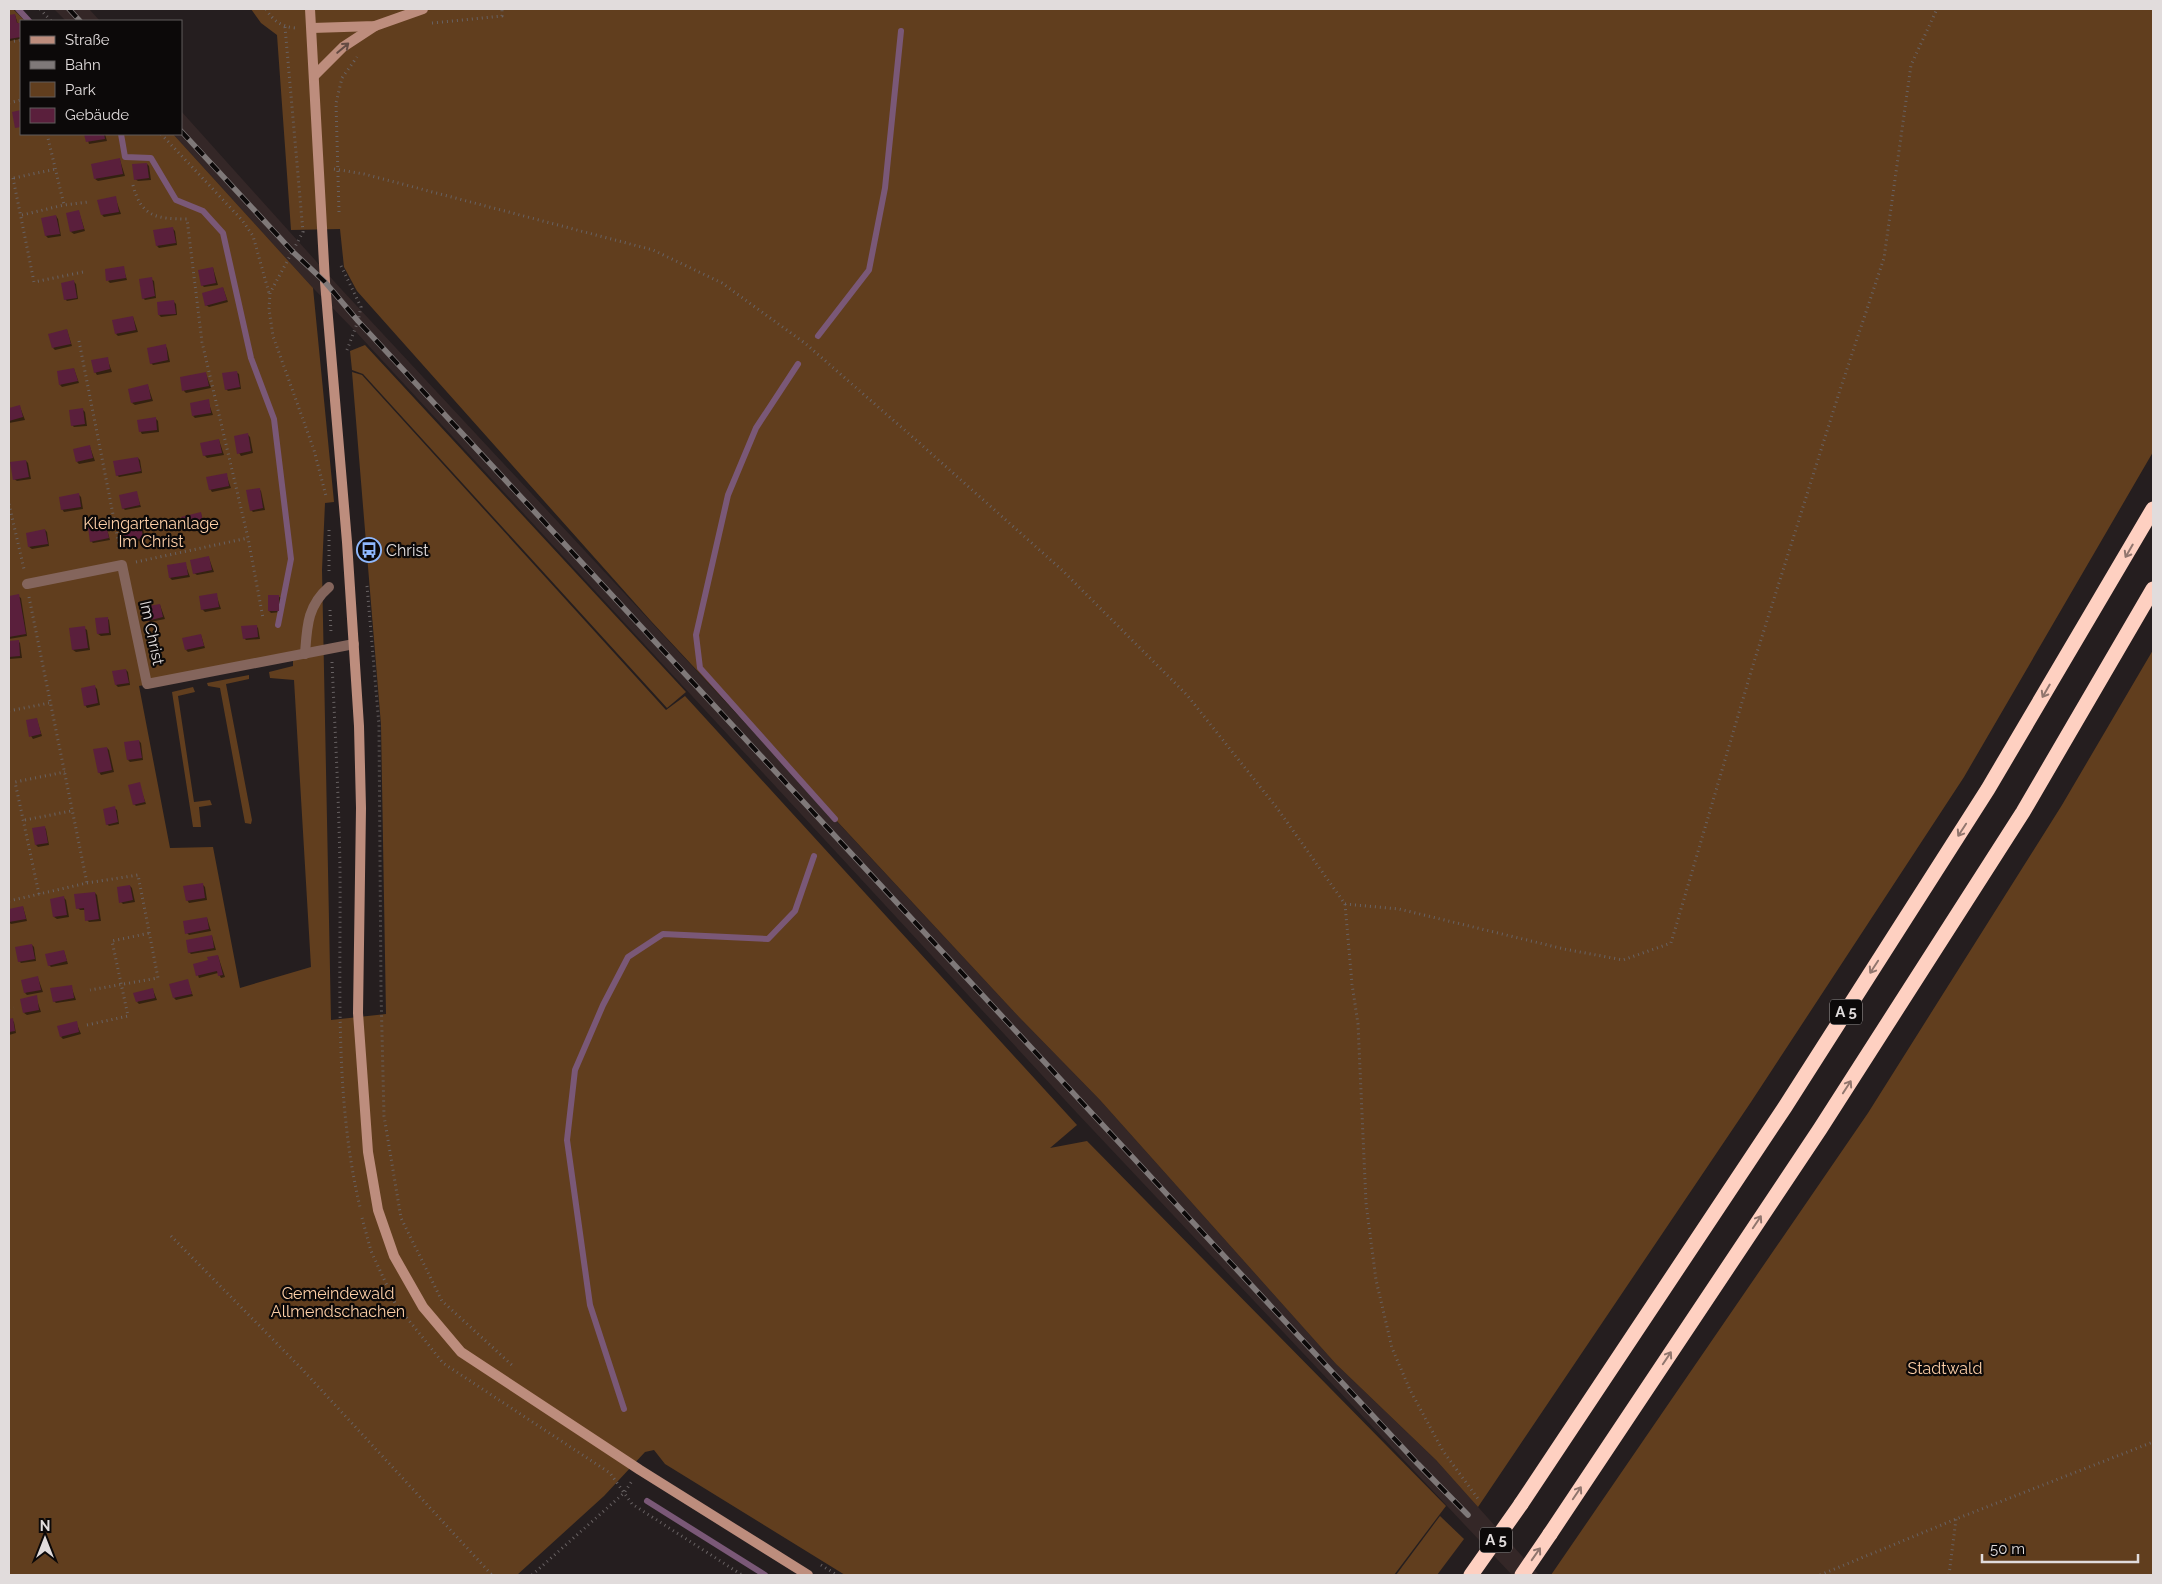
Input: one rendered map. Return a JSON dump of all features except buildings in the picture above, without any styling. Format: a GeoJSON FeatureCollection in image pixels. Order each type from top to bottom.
{"type":"FeatureCollection","features":[{"type":"Feature","properties":{"kind":"highway","name":"A 5"},"geometry":{"type":"LineString","coordinates":[[1471,1575],[1521,1504],[1785,1108],[1983,798],[2153,509]]}},
{"type":"Feature","properties":{"kind":"highway","name":"A 5"},"geometry":{"type":"LineString","coordinates":[[1522,1575],[1820,1129],[2018,820],[2153,589]]}},
{"type":"Feature","properties":{"kind":"main road"},"geometry":{"type":"LineString","coordinates":[[311,9],[325,282],[354,644],[361,808],[358,1013],[368,1152],[378,1210],[394,1256],[423,1307],[462,1352],[640,1470],[808,1575]]}},
{"type":"Feature","properties":{"kind":"main road"},"geometry":{"type":"LineString","coordinates":[[314,76],[343,46],[376,26],[423,9]]}},
{"type":"Feature","properties":{"kind":"main road"},"geometry":{"type":"LineString","coordinates":[[312,28],[376,26]]}},
{"type":"Feature","properties":{"kind":"lane","name":"Im Christ"},"geometry":{"type":"LineString","coordinates":[[122,565],[147,684],[354,644]]}},
{"type":"Feature","properties":{"kind":"lane"},"geometry":{"type":"LineString","coordinates":[[27,584],[122,565]]}},
{"type":"Feature","properties":{"kind":"lane"},"geometry":{"type":"LineString","coordinates":[[305,654],[307,620],[320,595],[329,588]]}},
{"type":"Feature","properties":{"kind":"path"},"geometry":{"type":"LineString","coordinates":[[40,9],[50,20]]}},
{"type":"Feature","properties":{"kind":"path"},"geometry":{"type":"LineString","coordinates":[[266,9],[272,18],[286,27],[287,47]]}},
{"type":"Feature","properties":{"kind":"path"},"geometry":{"type":"LineString","coordinates":[[430,23],[502,16],[502,9]]}},
{"type":"Feature","properties":{"kind":"path"},"geometry":{"type":"LineString","coordinates":[[1345,904],[1399,909],[1564,949],[1623,960],[1670,943],[1753,665],[1884,258],[1911,65],[1938,9]]}},
{"type":"Feature","properties":{"kind":"path"},"geometry":{"type":"LineString","coordinates":[[339,218],[336,102],[342,78],[358,56]]}},
{"type":"Feature","properties":{"kind":"path"},"geometry":{"type":"LineString","coordinates":[[47,135],[64,205]]}},
{"type":"Feature","properties":{"kind":"path"},"geometry":{"type":"LineString","coordinates":[[162,135],[242,220],[260,257],[270,293]]}},
{"type":"Feature","properties":{"kind":"path"},"geometry":{"type":"LineString","coordinates":[[56,168],[11,179],[22,215],[34,282],[83,272]]}},
{"type":"Feature","properties":{"kind":"path"},"geometry":{"type":"LineString","coordinates":[[318,170],[337,168],[364,174],[653,250],[722,283],[798,338],[1062,570],[1187,695],[1277,808],[1345,904],[1352,984],[1358,1024],[1366,1203],[1376,1280],[1392,1348],[1410,1390],[1443,1451],[1479,1500]]}},
{"type":"Feature","properties":{"kind":"path"},"geometry":{"type":"LineString","coordinates":[[133,185],[136,198],[152,214],[163,219],[187,219],[202,342],[248,538],[263,618]]}},
{"type":"Feature","properties":{"kind":"path"},"geometry":{"type":"LineString","coordinates":[[22,215],[64,205],[88,202]]}},
{"type":"Feature","properties":{"kind":"path"},"geometry":{"type":"LineString","coordinates":[[340,257],[341,267],[361,307],[347,350],[348,360]]}},
{"type":"Feature","properties":{"kind":"path"},"geometry":{"type":"LineString","coordinates":[[79,341],[122,565],[248,538]]}},
{"type":"Feature","properties":{"kind":"path"},"geometry":{"type":"LineString","coordinates":[[9,504],[27,584],[49,702],[87,883]]}},
{"type":"Feature","properties":{"kind":"path"},"geometry":{"type":"LineString","coordinates":[[367,584],[379,726],[384,1116],[401,1218],[442,1302],[515,1368]]}},
{"type":"Feature","properties":{"kind":"path"},"geometry":{"type":"LineString","coordinates":[[9,711],[49,702]]}},
{"type":"Feature","properties":{"kind":"path"},"geometry":{"type":"LineString","coordinates":[[39,894],[25,820],[15,782],[65,772]]}},
{"type":"Feature","properties":{"kind":"path"},"geometry":{"type":"LineString","coordinates":[[25,820],[71,811]]}},
{"type":"Feature","properties":{"kind":"path"},"geometry":{"type":"LineString","coordinates":[[9,901],[87,883],[138,875],[158,978],[90,990]]}},
{"type":"Feature","properties":{"kind":"path"},"geometry":{"type":"LineString","coordinates":[[87,1025],[128,1016],[112,941],[150,933]]}},
{"type":"Feature","properties":{"kind":"path"},"geometry":{"type":"LineString","coordinates":[[9,1009],[14,1008]]}},
{"type":"Feature","properties":{"kind":"path"},"geometry":{"type":"LineString","coordinates":[[171,1236],[301,1368],[492,1575]]}},
{"type":"Feature","properties":{"kind":"path"},"geometry":{"type":"LineString","coordinates":[[1820,1575],[1956,1519],[2153,1442]]}},
{"type":"Feature","properties":{"kind":"path"},"geometry":{"type":"LineString","coordinates":[[532,1575],[624,1493],[632,1504],[742,1575]]}},
{"type":"Feature","properties":{"kind":"path"},"geometry":{"type":"LineString","coordinates":[[1949,1575],[1956,1519]]}},
{"type":"Feature","properties":{"kind":"shaded area"},"geometry":{"type":"Polygon","coordinates":[[[54,9],[89,9],[99,20],[65,20],[54,9]]]}},
{"type":"Feature","properties":{"kind":"shaded area"},"geometry":{"type":"Polygon","coordinates":[[[182,112],[342,290],[1019,1017],[1100,1100],[1336,1364],[1436,1460],[1539,1575],[1512,1575],[1077,1113],[357,333],[313,288],[174,135],[182,135],[182,112]]]}},
{"type":"Feature","properties":{"kind":"green space"},"geometry":{"type":"Polygon","coordinates":[[[9,9],[13,9],[24,20],[20,20],[20,135],[174,135],[313,288],[334,502],[325,503],[322,570],[331,1020],[386,1014],[381,725],[352,372],[362,375],[666,710],[685,696],[1077,1125],[1050,1148],[1087,1141],[1446,1506],[1394,1575],[845,1575],[665,1464],[654,1450],[645,1452],[604,1496],[517,1575],[9,1575],[9,9]],[[293,656],[139,686],[170,848],[213,847],[240,988],[311,967],[294,680],[270,678],[269,672],[293,666],[293,656]]]}},
{"type":"Feature","properties":{"kind":"green space"},"geometry":{"type":"Polygon","coordinates":[[[251,9],[2153,9],[2153,452],[1964,777],[1751,1102],[1478,1507],[1436,1460],[1336,1364],[1100,1100],[1019,1017],[651,621],[357,291],[344,267],[340,229],[291,230],[277,35],[261,23],[251,9]]]}},
{"type":"Feature","properties":{"kind":"green space"},"geometry":{"type":"Polygon","coordinates":[[[365,345],[686,692],[667,708],[363,374],[352,370],[350,351],[365,345]]]}},
{"type":"Feature","properties":{"kind":"green space","name":"Stadtwald"},"geometry":{"type":"Polygon","coordinates":[[[2153,650],[2153,1575],[1551,1575],[1868,1113],[2062,805],[2153,650]]]}},
{"type":"Feature","properties":{"kind":"green space"},"geometry":{"type":"Polygon","coordinates":[[[249,675],[249,679],[226,684],[252,820],[251,824],[245,823],[220,688],[208,686],[207,683],[249,675]]]}},
{"type":"Feature","properties":{"kind":"green space"},"geometry":{"type":"Polygon","coordinates":[[[193,687],[195,692],[178,696],[194,802],[210,800],[212,805],[199,807],[201,827],[193,827],[172,692],[193,687]]]}},
{"type":"Feature","properties":{"kind":"green space"},"geometry":{"type":"Polygon","coordinates":[[[1440,1516],[1464,1539],[1437,1575],[1396,1575],[1440,1516]]]}},
{"type":"Feature","properties":{"kind":"waterway"},"geometry":{"type":"LineString","coordinates":[[18,9],[28,20]]}},
{"type":"Feature","properties":{"kind":"waterway"},"geometry":{"type":"LineString","coordinates":[[818,336],[869,270],[885,188],[901,31]]}},
{"type":"Feature","properties":{"kind":"waterway"},"geometry":{"type":"LineString","coordinates":[[121,135],[125,157],[151,158],[176,200],[203,211],[223,233],[251,358],[274,419],[291,559],[278,625]]}},
{"type":"Feature","properties":{"kind":"waterway"},"geometry":{"type":"LineString","coordinates":[[798,364],[756,428],[728,495],[696,635],[700,668],[835,819]]}},
{"type":"Feature","properties":{"kind":"waterway"},"geometry":{"type":"LineString","coordinates":[[624,1409],[590,1305],[567,1140],[575,1070],[603,1005],[628,957],[663,934],[768,939],[795,911],[814,856]]}},
{"type":"Feature","properties":{"kind":"waterway"},"geometry":{"type":"LineString","coordinates":[[647,1501],[765,1575]]}},
{"type":"Feature","properties":{"kind":"railway"},"geometry":{"type":"LineString","coordinates":[[69,9],[79,20]]}},
{"type":"Feature","properties":{"kind":"railway"},"geometry":{"type":"LineString","coordinates":[[182,132],[293,252],[325,282],[358,321],[1226,1258],[1468,1515]]}},
{"type":"Feature","properties":{"kind":"place","name":"Christ"},"geometry":{"type":"Point","coordinates":[369,550]}},
{"type":"Feature","properties":{"kind":"park label","name":"Kleingartenanlage Im Christ"},"geometry":{"type":"Point","coordinates":[151,532]}},
{"type":"Feature","properties":{"kind":"park label","name":"Gemeindewald Allmendschachen"},"geometry":{"type":"Point","coordinates":[338,1302]}}]}
